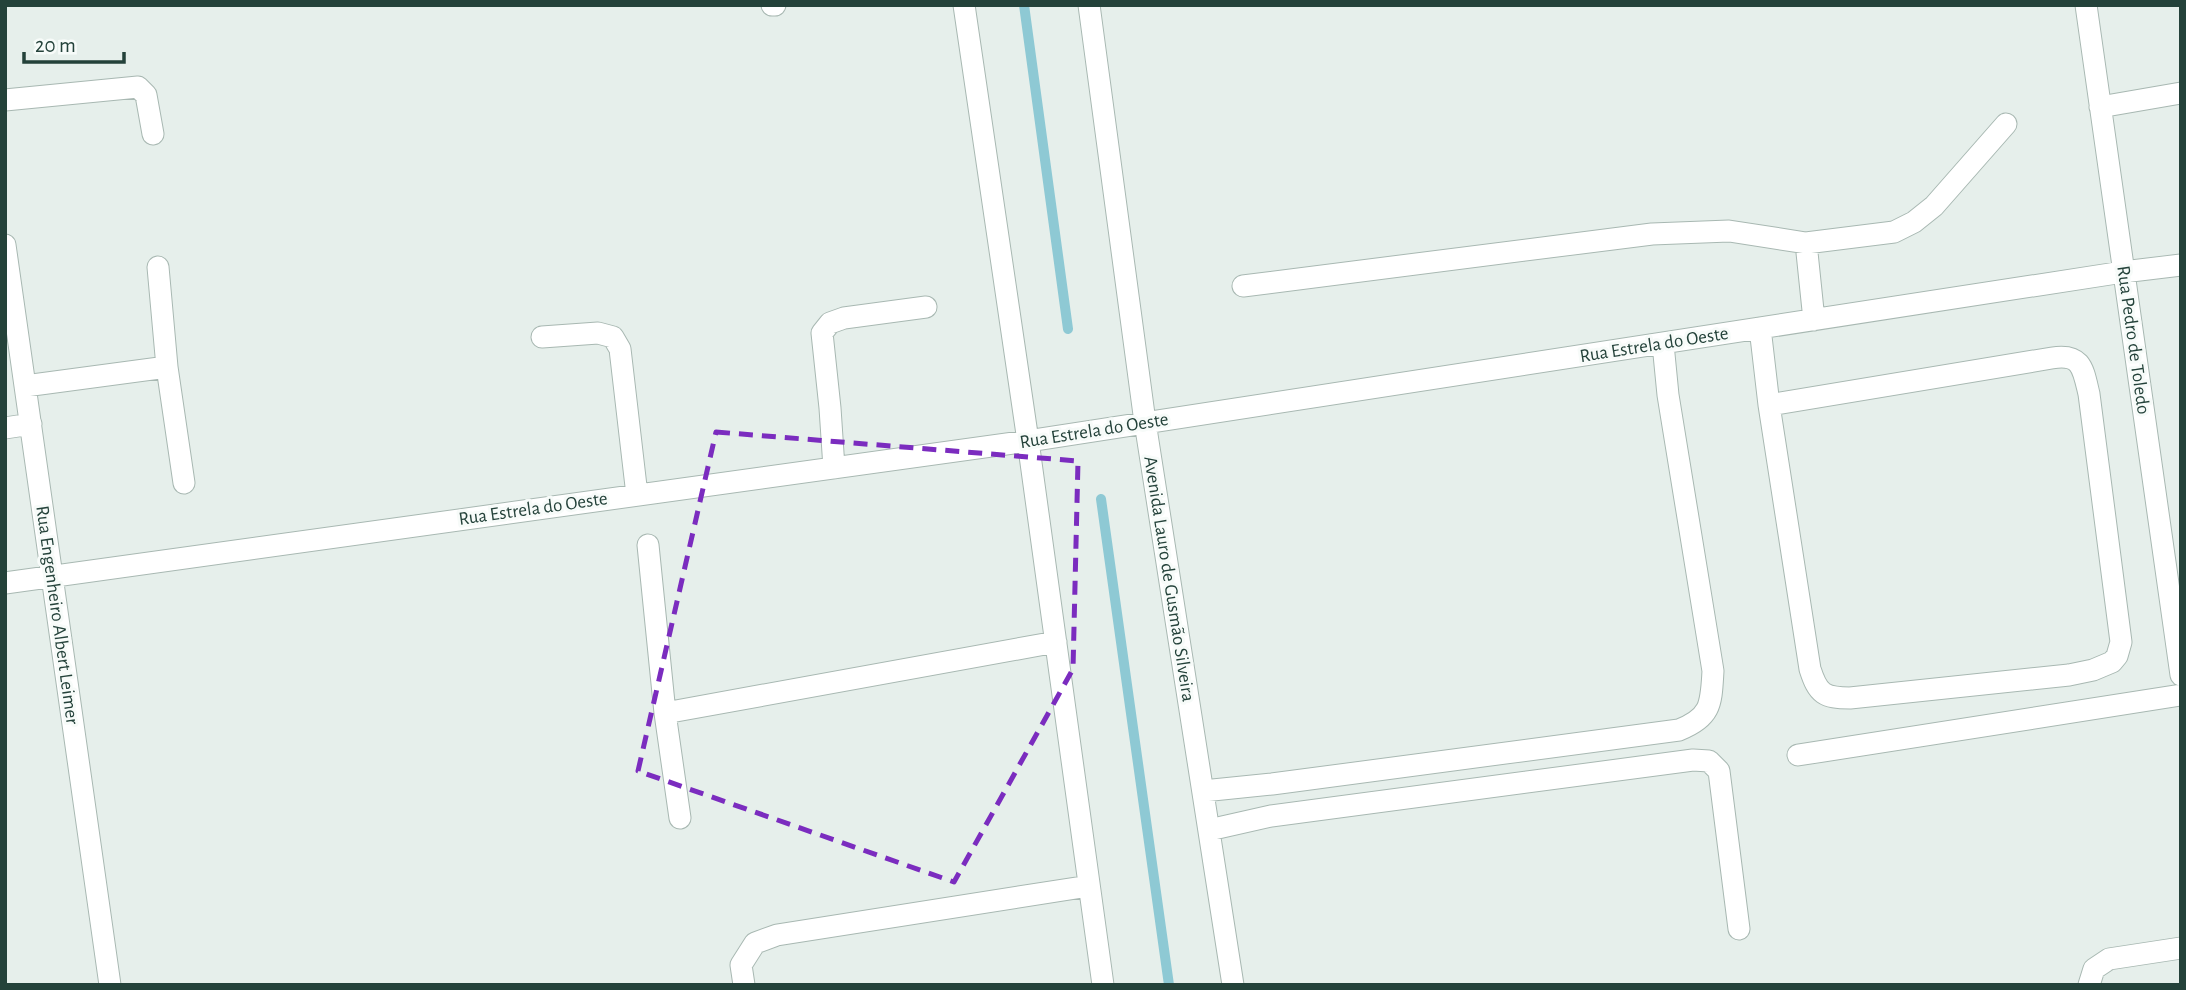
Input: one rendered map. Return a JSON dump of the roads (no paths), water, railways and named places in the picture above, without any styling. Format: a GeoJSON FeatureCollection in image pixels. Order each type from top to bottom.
{"type":"FeatureCollection","features":[{"type":"Feature","properties":{"kind":"street"},"geometry":{"type":"LineString","coordinates":[[964,5],[1028,441],[1103,985]]}},
{"type":"Feature","properties":{"kind":"street","name":"Avenida Lauro de Gusmão Silveira"},"geometry":{"type":"LineString","coordinates":[[1089,5],[1145,422],[1233,985]]}},
{"type":"Feature","properties":{"kind":"street","name":"Rua Pedro de Toledo"},"geometry":{"type":"LineString","coordinates":[[2085,5],[2181,674]]}},
{"type":"Feature","properties":{"kind":"street"},"geometry":{"type":"LineString","coordinates":[[5,100],[138,87],[146,95],[153,134]]}},
{"type":"Feature","properties":{"kind":"street"},"geometry":{"type":"LineString","coordinates":[[2100,107],[2181,93]]}},
{"type":"Feature","properties":{"kind":"street"},"geometry":{"type":"LineString","coordinates":[[1243,286],[1652,234],[1728,231],[1806,243],[1894,232],[1914,222],[1934,206],[2006,124]]}},
{"type":"Feature","properties":{"kind":"street"},"geometry":{"type":"LineString","coordinates":[[1806,243],[1814,320]]}},
{"type":"Feature","properties":{"kind":"street","name":"Rua Engenheiro Albert Leimer"},"geometry":{"type":"LineString","coordinates":[[5,245],[110,985]]}},
{"type":"Feature","properties":{"kind":"street","name":"Rua Estrela do Oeste"},"geometry":{"type":"LineString","coordinates":[[5,583],[1028,441],[2181,265]]}},
{"type":"Feature","properties":{"kind":"street"},"geometry":{"type":"LineString","coordinates":[[158,267],[167,367],[184,483]]}},
{"type":"Feature","properties":{"kind":"street"},"geometry":{"type":"LineString","coordinates":[[834,468],[822,333],[830,323],[844,318],[926,307]]}},
{"type":"Feature","properties":{"kind":"street"},"geometry":{"type":"LineString","coordinates":[[1760,328],[1769,405],[1810,669],[1817,689],[1837,698],[1850,698],[2069,675],[2104,666],[2117,656],[2121,642],[2089,394],[2084,373],[2072,357],[2064,356],[1769,405]]}},
{"type":"Feature","properties":{"kind":"street"},"geometry":{"type":"LineString","coordinates":[[542,337],[598,333],[612,337],[620,349],[637,495]]}},
{"type":"Feature","properties":{"kind":"street"},"geometry":{"type":"LineString","coordinates":[[1203,791],[1679,730],[1696,723],[1708,709],[1712,696],[1713,671],[1668,395],[1663,344]]}},
{"type":"Feature","properties":{"kind":"street"},"geometry":{"type":"LineString","coordinates":[[25,386],[167,367]]}},
{"type":"Feature","properties":{"kind":"street"},"geometry":{"type":"LineString","coordinates":[[5,428],[31,424]]}},
{"type":"Feature","properties":{"kind":"street"},"geometry":{"type":"LineString","coordinates":[[648,545],[665,713],[680,818]]}},
{"type":"Feature","properties":{"kind":"street"},"geometry":{"type":"LineString","coordinates":[[665,713],[1056,642]]}},
{"type":"Feature","properties":{"kind":"street"},"geometry":{"type":"LineString","coordinates":[[1798,755],[2181,695]]}},
{"type":"Feature","properties":{"kind":"street"},"geometry":{"type":"LineString","coordinates":[[1209,830],[1271,816],[1693,760],[1709,761],[1719,771],[1739,929]]}},
{"type":"Feature","properties":{"kind":"street"},"geometry":{"type":"LineString","coordinates":[[744,985],[741,965],[755,943],[777,935],[1089,886]]}},
{"type":"Feature","properties":{"kind":"street"},"geometry":{"type":"LineString","coordinates":[[2089,985],[2094,969],[2109,959],[2181,948]]}},
{"type":"Feature","properties":{"kind":"waterway"},"geometry":{"type":"LineString","coordinates":[[1024,5],[1068,329]]}},
{"type":"Feature","properties":{"kind":"waterway"},"geometry":{"type":"LineString","coordinates":[[1101,499],[1169,985]]}}]}
